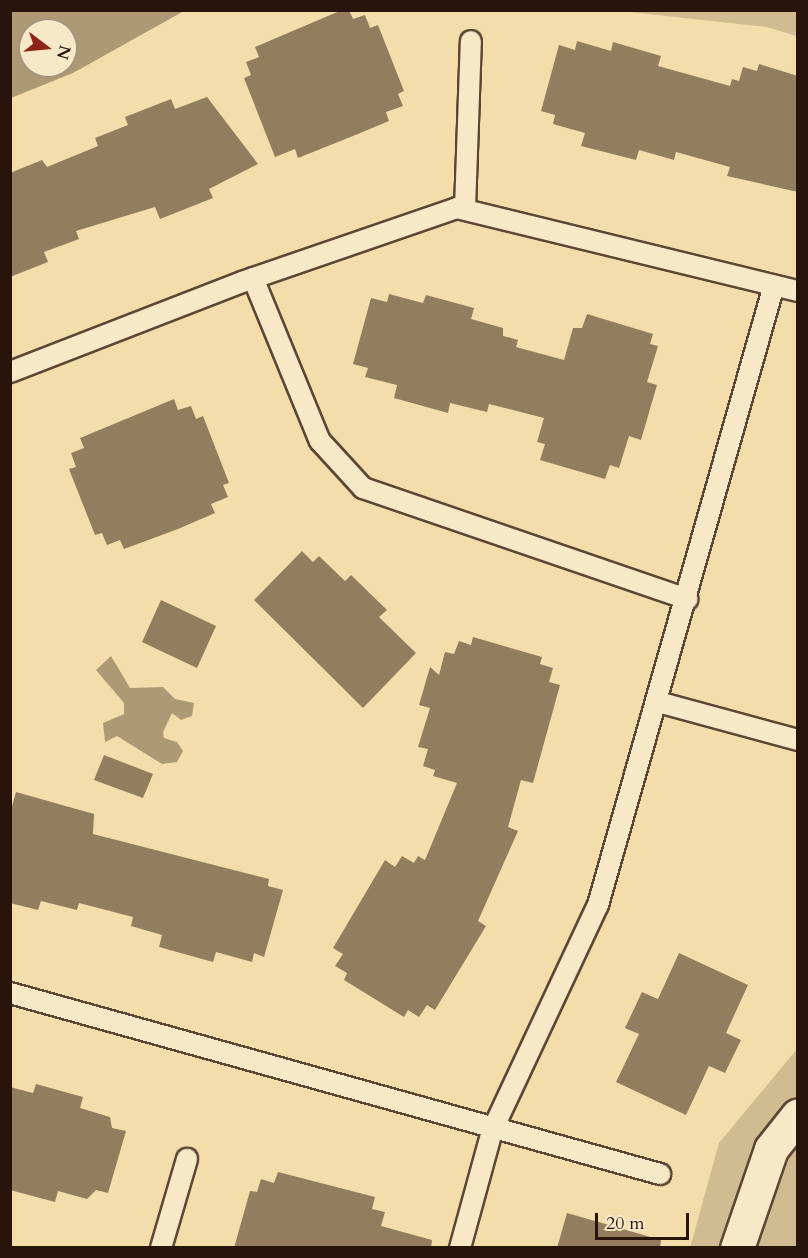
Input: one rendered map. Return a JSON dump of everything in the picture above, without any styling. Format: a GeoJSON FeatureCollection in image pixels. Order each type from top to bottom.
{"type":"FeatureCollection","features":[{"type":"Feature","properties":{"kind":"street"},"geometry":{"type":"LineString","coordinates":[[737,1248],[771,1149],[798,1115]]}},
{"type":"Feature","properties":{"kind":"lane"},"geometry":{"type":"LineString","coordinates":[[465,209],[471,41]]}},
{"type":"Feature","properties":{"kind":"lane"},"geometry":{"type":"LineString","coordinates":[[10,372],[253,278],[465,209],[798,291]]}},
{"type":"Feature","properties":{"kind":"lane"},"geometry":{"type":"LineString","coordinates":[[253,278],[320,441],[363,488],[688,599]]}},
{"type":"Feature","properties":{"kind":"lane"},"geometry":{"type":"LineString","coordinates":[[460,1248],[492,1131],[598,905],[688,599],[774,285]]}},
{"type":"Feature","properties":{"kind":"lane"},"geometry":{"type":"LineString","coordinates":[[657,702],[798,740]]}},
{"type":"Feature","properties":{"kind":"lane"},"geometry":{"type":"LineString","coordinates":[[10,993],[492,1131],[660,1174]]}},
{"type":"Feature","properties":{"kind":"lane"},"geometry":{"type":"LineString","coordinates":[[161,1248],[187,1159]]}},
{"type":"Feature","properties":{"kind":"shaded area"},"geometry":{"type":"Polygon","coordinates":[[[11,10],[184,10],[78,70],[78,18],[18,18],[18,78],[61,78],[11,98],[11,10]]]}},
{"type":"Feature","properties":{"kind":"shaded area"},"geometry":{"type":"Polygon","coordinates":[[[621,11],[797,11],[797,36],[767,27],[621,11]]]}},
{"type":"Feature","properties":{"kind":"shaded area"},"geometry":{"type":"Polygon","coordinates":[[[111,656],[130,688],[163,687],[175,699],[194,703],[192,716],[181,720],[172,713],[163,732],[164,738],[177,742],[183,751],[177,762],[162,764],[117,736],[105,742],[103,723],[124,714],[124,703],[96,670],[111,656]]]}},
{"type":"Feature","properties":{"kind":"shaded area"},"geometry":{"type":"Polygon","coordinates":[[[797,1049],[797,1247],[690,1248],[719,1143],[797,1049]]]}},
{"type":"Feature","properties":{"kind":"building"},"geometry":{"type":"Polygon","coordinates":[[[342,10],[349,10],[353,19],[365,15],[370,28],[378,25],[404,91],[398,94],[403,106],[386,112],[389,121],[298,158],[295,149],[275,157],[244,78],[251,75],[246,62],[259,57],[255,47],[342,10]]]}},
{"type":"Feature","properties":{"kind":"building"},"geometry":{"type":"Polygon","coordinates":[[[577,41],[611,51],[613,42],[661,56],[658,66],[730,86],[732,79],[739,81],[743,67],[757,71],[759,64],[798,76],[798,192],[727,176],[730,167],[676,152],[674,160],[639,150],[636,160],[581,146],[585,133],[553,124],[555,115],[541,111],[559,45],[575,50],[577,41]]]}},
{"type":"Feature","properties":{"kind":"building"},"geometry":{"type":"Polygon","coordinates":[[[207,97],[258,164],[209,189],[213,198],[160,219],[155,207],[76,231],[79,239],[44,252],[48,262],[10,277],[10,173],[42,160],[47,167],[98,146],[95,138],[128,125],[125,117],[171,99],[175,109],[207,97]]]}},
{"type":"Feature","properties":{"kind":"building"},"geometry":{"type":"Polygon","coordinates":[[[389,294],[423,303],[426,295],[474,308],[471,319],[503,328],[503,336],[518,340],[516,347],[564,360],[573,328],[582,328],[587,314],[653,334],[650,344],[658,346],[647,382],[657,385],[641,440],[629,436],[619,468],[610,465],[605,479],[540,460],[545,444],[537,442],[544,418],[489,404],[487,412],[450,403],[448,413],[394,398],[397,385],[365,377],[368,368],[353,364],[371,298],[387,302],[389,294]]]}},
{"type":"Feature","properties":{"kind":"building"},"geometry":{"type":"Polygon","coordinates":[[[174,399],[178,410],[191,406],[196,419],[203,416],[229,483],[223,485],[228,497],[211,504],[215,513],[178,529],[124,549],[120,540],[107,545],[102,533],[95,535],[69,469],[76,467],[71,453],[84,448],[80,438],[174,399]]]}},
{"type":"Feature","properties":{"kind":"building"},"geometry":{"type":"Polygon","coordinates":[[[302,551],[313,562],[319,556],[345,581],[351,575],[387,610],[379,617],[416,653],[363,708],[254,600],[302,551]]]}},
{"type":"Feature","properties":{"kind":"building"},"geometry":{"type":"Polygon","coordinates":[[[161,600],[216,626],[197,668],[142,642],[161,600]]]}},
{"type":"Feature","properties":{"kind":"building"},"geometry":{"type":"Polygon","coordinates":[[[473,637],[542,657],[540,664],[553,668],[549,682],[560,685],[533,783],[521,780],[508,827],[518,831],[478,921],[486,926],[435,1010],[427,1005],[419,1017],[408,1010],[404,1017],[344,980],[347,973],[335,966],[343,954],[333,948],[385,860],[395,867],[402,856],[414,863],[418,856],[425,860],[457,783],[433,776],[435,770],[423,766],[428,749],[418,747],[430,708],[419,705],[430,667],[439,675],[445,652],[454,654],[459,641],[471,645],[473,637]]]}},
{"type":"Feature","properties":{"kind":"building"},"geometry":{"type":"Polygon","coordinates":[[[104,755],[153,774],[143,798],[94,780],[104,755]]]}},
{"type":"Feature","properties":{"kind":"building"},"geometry":{"type":"Polygon","coordinates":[[[16,792],[94,814],[93,834],[269,879],[268,886],[283,890],[264,957],[254,953],[252,962],[216,952],[213,962],[159,947],[162,935],[131,926],[133,917],[79,903],[77,910],[41,901],[38,910],[10,903],[10,813],[16,792]]]}},
{"type":"Feature","properties":{"kind":"building"},"geometry":{"type":"Polygon","coordinates":[[[679,953],[748,985],[726,1033],[741,1040],[725,1073],[709,1066],[686,1115],[616,1082],[639,1034],[625,1028],[642,992],[658,999],[679,953]]]}},
{"type":"Feature","properties":{"kind":"building"},"geometry":{"type":"Polygon","coordinates":[[[36,1084],[83,1097],[80,1108],[110,1117],[112,1128],[126,1131],[108,1193],[96,1190],[87,1199],[58,1191],[55,1202],[10,1190],[10,1087],[33,1093],[36,1084]]]}},
{"type":"Feature","properties":{"kind":"building"},"geometry":{"type":"Polygon","coordinates":[[[278,1172],[375,1197],[372,1209],[385,1212],[381,1226],[432,1240],[431,1248],[234,1248],[250,1191],[257,1192],[261,1179],[274,1183],[278,1172]]]}},
{"type":"Feature","properties":{"kind":"building"},"geometry":{"type":"Polygon","coordinates":[[[567,1213],[661,1240],[660,1248],[557,1248],[567,1213]]]}}]}
